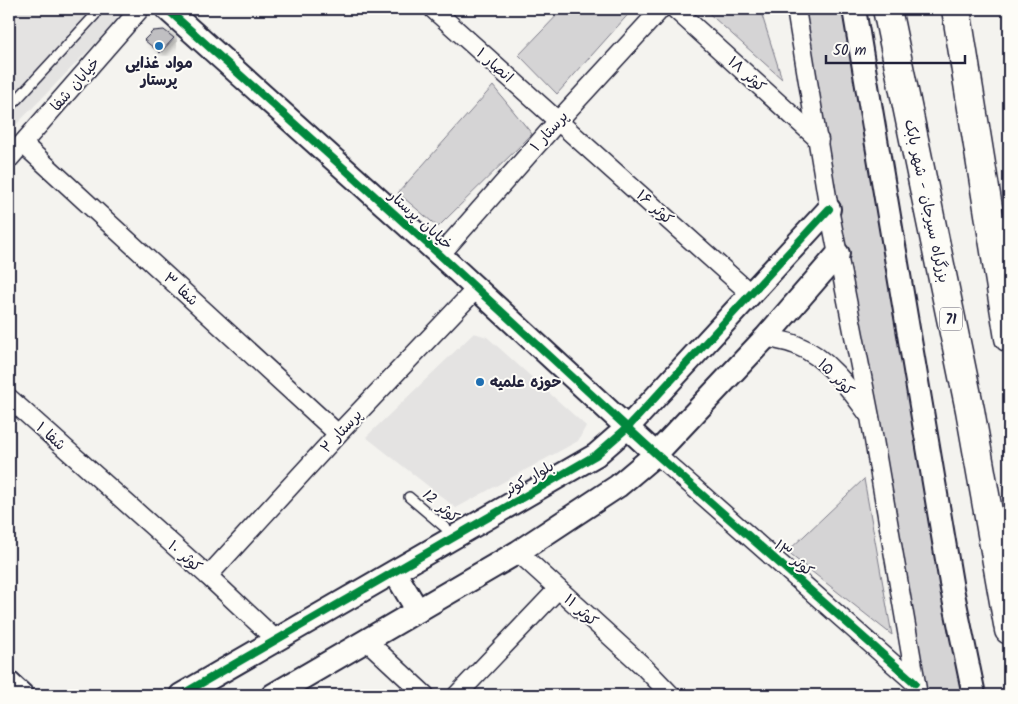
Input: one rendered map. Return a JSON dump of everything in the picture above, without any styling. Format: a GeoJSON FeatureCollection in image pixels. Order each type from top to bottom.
{"type":"FeatureCollection","features":[{"type":"Feature","properties":{"kind":"highway","name":"بزرگراه سیرجان - شهر بابک"},"geometry":{"type":"LineString","coordinates":[[886,9],[970,410],[1009,630]]}},
{"type":"Feature","properties":{"kind":"highway"},"geometry":{"type":"LineString","coordinates":[[956,9],[1009,338]]}},
{"type":"Feature","properties":{"kind":"street","name":"خیابان شفا"},"geometry":{"type":"LineString","coordinates":[[9,159],[140,9]]}},
{"type":"Feature","properties":{"kind":"street","name":"خیابان پرستار"},"geometry":{"type":"LineString","coordinates":[[167,9],[440,255],[656,454]]}},
{"type":"Feature","properties":{"kind":"street","name":"انصار ۱"},"geometry":{"type":"LineString","coordinates":[[433,9],[558,121]]}},
{"type":"Feature","properties":{"kind":"street","name":"پرستار ۱"},"geometry":{"type":"LineString","coordinates":[[440,255],[558,121],[661,9]]}},
{"type":"Feature","properties":{"kind":"street","name":"کوثر ۱۸"},"geometry":{"type":"LineString","coordinates":[[675,9],[819,140]]}},
{"type":"Feature","properties":{"kind":"street"},"geometry":{"type":"LineString","coordinates":[[796,9],[829,209],[870,417],[916,689]]}},
{"type":"Feature","properties":{"kind":"street"},"geometry":{"type":"LineString","coordinates":[[854,9],[952,589],[974,695]]}},
{"type":"Feature","properties":{"kind":"street","name":"کوثر ۱۶"},"geometry":{"type":"LineString","coordinates":[[558,121],[752,294]]}},
{"type":"Feature","properties":{"kind":"street","name":"شفا ۳"},"geometry":{"type":"LineString","coordinates":[[23,144],[338,434]]}},
{"type":"Feature","properties":{"kind":"street","name":"بلوار کوثر"},"geometry":{"type":"LineString","coordinates":[[181,695],[395,573],[455,536],[596,455],[628,427],[829,209]]}},
{"type":"Feature","properties":{"kind":"street"},"geometry":{"type":"LineString","coordinates":[[273,695],[518,552],[618,486],[656,454],[766,338],[838,254]]}},
{"type":"Feature","properties":{"kind":"street","name":"پرستار ۲"},"geometry":{"type":"LineString","coordinates":[[208,576],[338,434],[476,289]]}},
{"type":"Feature","properties":{"kind":"street","name":"کوثر ۱۵"},"geometry":{"type":"LineString","coordinates":[[766,338],[797,345],[824,361],[852,392],[870,417]]}},
{"type":"Feature","properties":{"kind":"street","name":"شفا ۱"},"geometry":{"type":"LineString","coordinates":[[9,398],[93,474]]}},
{"type":"Feature","properties":{"kind":"street","name":"کوثر ۱۳"},"geometry":{"type":"LineString","coordinates":[[656,454],[916,689]]}},
{"type":"Feature","properties":{"kind":"street","name":"کوثر ۱۰"},"geometry":{"type":"LineString","coordinates":[[93,474],[208,576],[276,640]]}},
{"type":"Feature","properties":{"kind":"street","name":"کوثر ۱۱"},"geometry":{"type":"LineString","coordinates":[[518,552],[644,667],[671,695]]}},
{"type":"Feature","properties":{"kind":"street"},"geometry":{"type":"LineString","coordinates":[[395,573],[418,611]]}},
{"type":"Feature","properties":{"kind":"street"},"geometry":{"type":"LineString","coordinates":[[457,695],[558,589]]}},
{"type":"Feature","properties":{"kind":"street"},"geometry":{"type":"LineString","coordinates":[[366,640],[424,695]]}},
{"type":"Feature","properties":{"kind":"street"},"geometry":{"type":"LineString","coordinates":[[9,683],[22,695]]}},
{"type":"Feature","properties":{"kind":"lane"},"geometry":{"type":"LineString","coordinates":[[9,108],[95,15],[88,9]]}},
{"type":"Feature","properties":{"kind":"lane","name":"کوثر 12"},"geometry":{"type":"LineString","coordinates":[[408,497],[455,536]]}},
{"type":"Feature","properties":{"kind":"shaded area"},"geometry":{"type":"Polygon","coordinates":[[[9,9],[107,9],[118,20],[9,132],[9,9]]]}},
{"type":"Feature","properties":{"kind":"shaded area"},"geometry":{"type":"Polygon","coordinates":[[[563,9],[633,9],[557,94],[519,55],[563,9]]]}},
{"type":"Feature","properties":{"kind":"shaded area"},"geometry":{"type":"Polygon","coordinates":[[[704,9],[760,9],[782,79],[704,9]]]}},
{"type":"Feature","properties":{"kind":"shaded area"},"geometry":{"type":"Polygon","coordinates":[[[796,9],[856,9],[973,695],[917,695],[796,9]]]}},
{"type":"Feature","properties":{"kind":"shaded area"},"geometry":{"type":"Polygon","coordinates":[[[493,86],[532,134],[438,227],[398,193],[493,86]]]}},
{"type":"Feature","properties":{"kind":"shaded area","name":"حوزه علمیه"},"geometry":{"type":"Polygon","coordinates":[[[474,333],[487,337],[586,426],[578,441],[456,508],[366,437],[474,333]]]}},
{"type":"Feature","properties":{"kind":"shaded area"},"geometry":{"type":"Polygon","coordinates":[[[864,479],[892,635],[787,552],[864,479]]]}},
{"type":"Feature","properties":{"kind":"building","name":"مواد غذایی پرستار"},"geometry":{"type":"Polygon","coordinates":[[[164,30],[174,38],[160,53],[144,40],[153,31],[164,30]]]}},
{"type":"Feature","properties":{"kind":"cycle path"},"geometry":{"type":"LineString","coordinates":[[167,9],[440,255],[656,454],[915,683]]}},
{"type":"Feature","properties":{"kind":"cycle path"},"geometry":{"type":"LineString","coordinates":[[181,695],[596,455],[628,427],[829,209]]}},
{"type":"Feature","properties":{"kind":"place","name":"مواد غذایی پرستار"},"geometry":{"type":"Point","coordinates":[159,46]}},
{"type":"Feature","properties":{"kind":"place","name":"حوزه علمیه"},"geometry":{"type":"Point","coordinates":[480,382]}}]}
